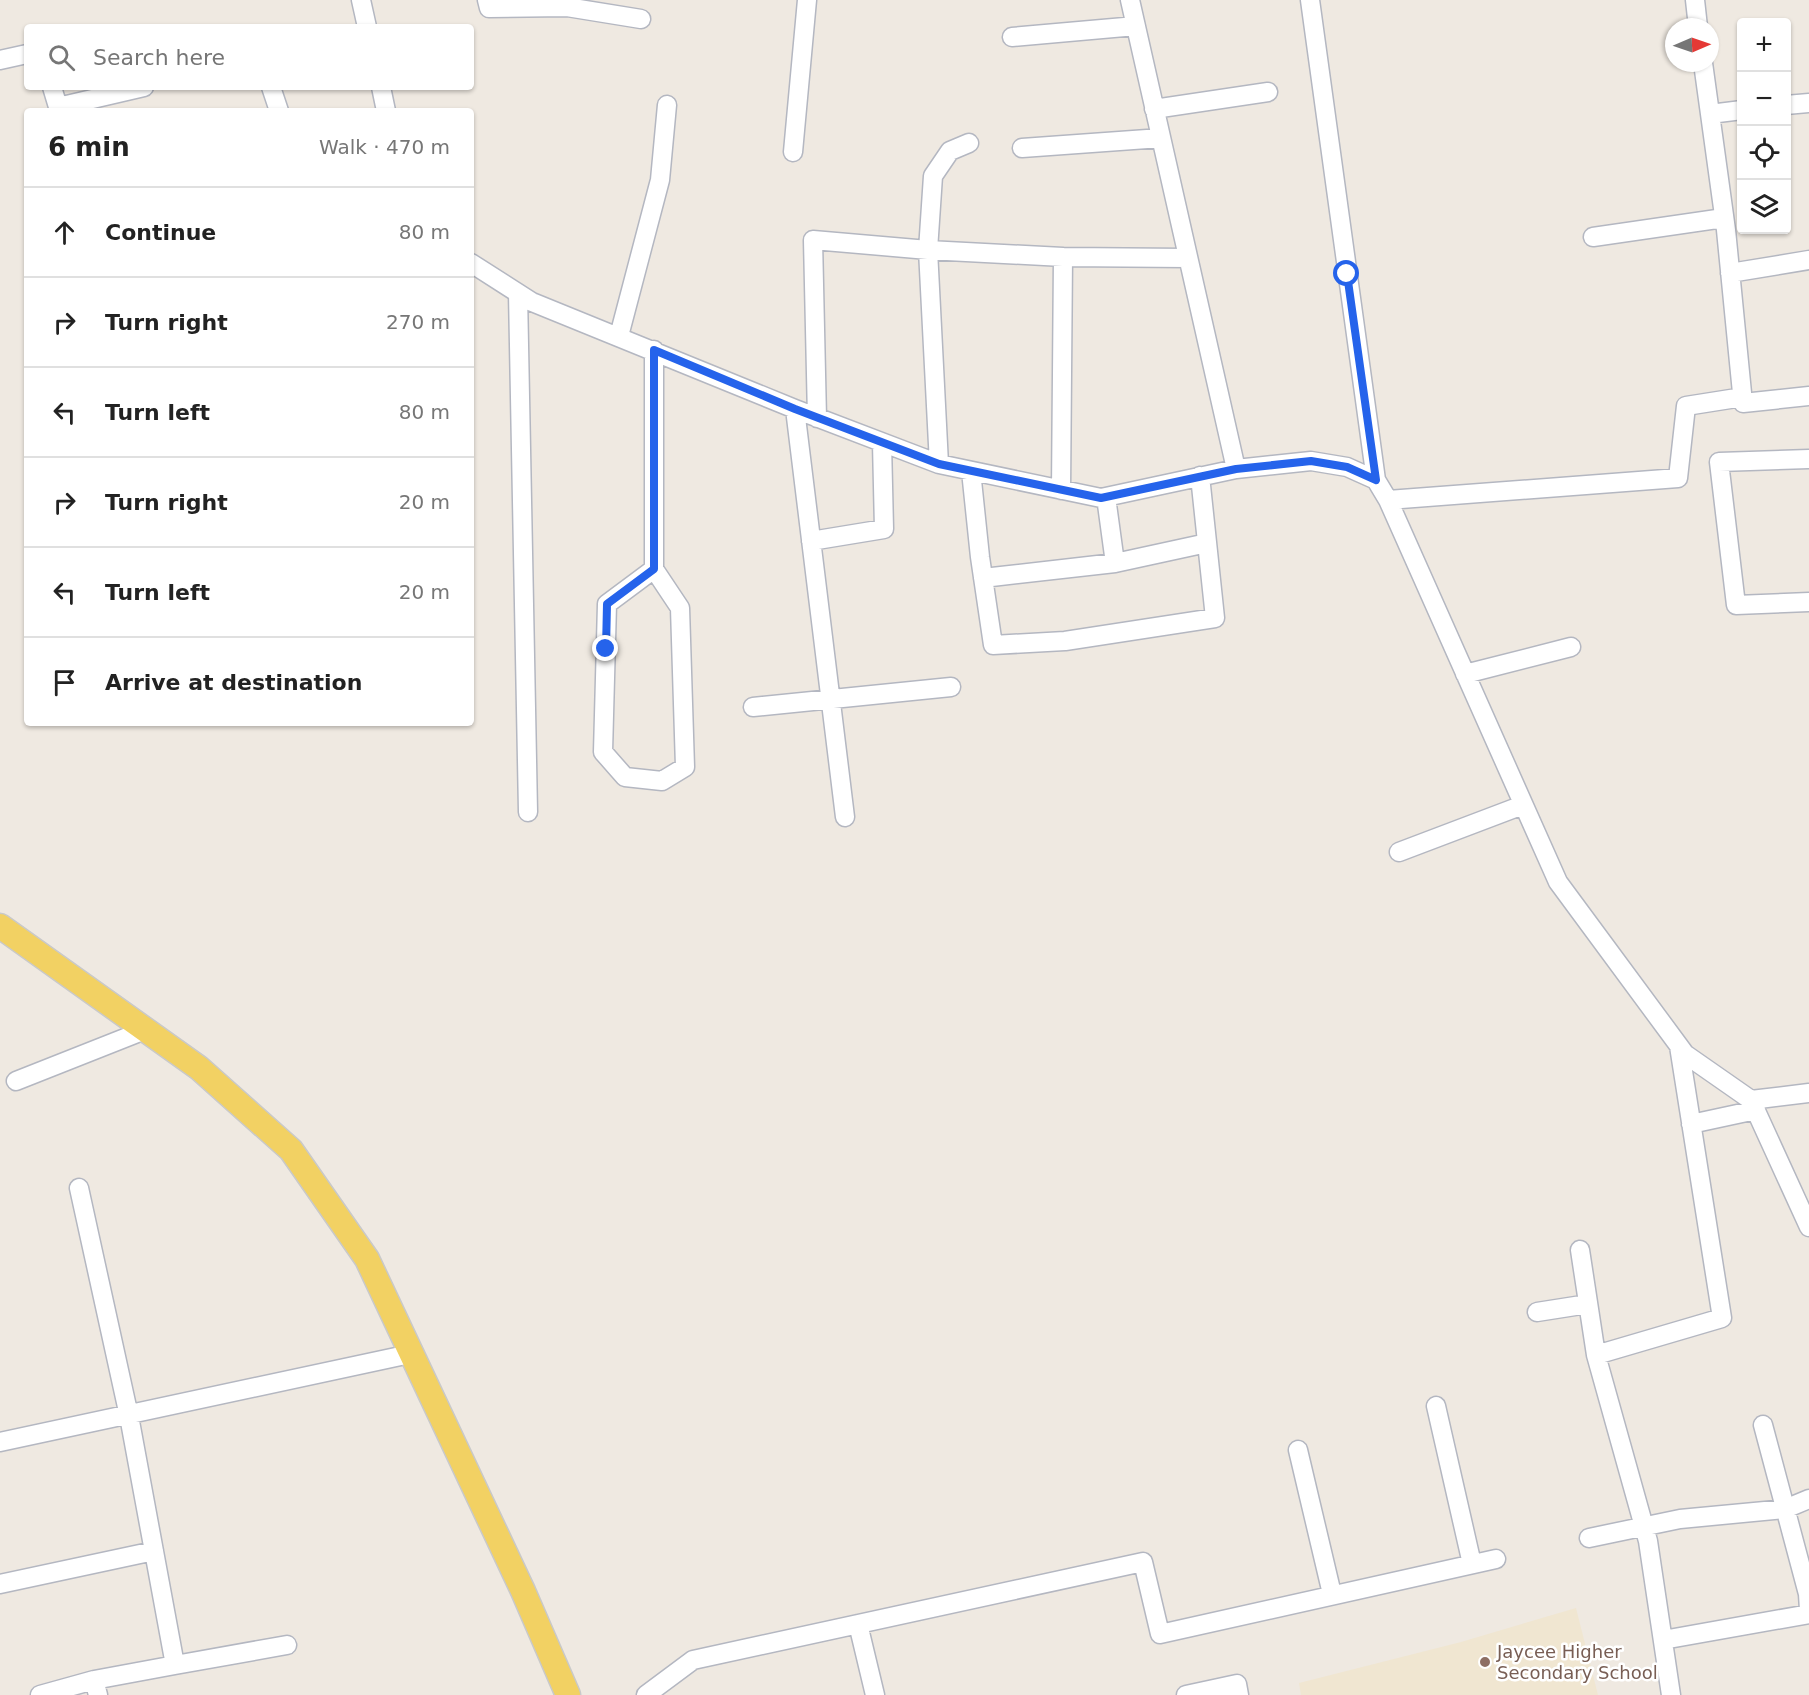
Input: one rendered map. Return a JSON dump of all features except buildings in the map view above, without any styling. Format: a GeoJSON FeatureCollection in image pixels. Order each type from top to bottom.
{"type":"FeatureCollection","features":[{"type":"Feature","properties":{"kind":"main road"},"geometry":{"type":"LineString","coordinates":[[0,926],[199,1068],[291,1150],[368,1259],[523,1591],[568,1695]]}},
{"type":"Feature","properties":{"kind":"street"},"geometry":{"type":"LineString","coordinates":[[361,0],[366,24]]}},
{"type":"Feature","properties":{"kind":"street"},"geometry":{"type":"LineString","coordinates":[[487,0],[489,8],[566,4],[641,19]]}},
{"type":"Feature","properties":{"kind":"street"},"geometry":{"type":"LineString","coordinates":[[793,152],[807,0]]}},
{"type":"Feature","properties":{"kind":"street"},"geometry":{"type":"LineString","coordinates":[[1130,0],[1236,469]]}},
{"type":"Feature","properties":{"kind":"street"},"geometry":{"type":"LineString","coordinates":[[1310,0],[1376,480],[1388,500],[1558,882],[1693,1063],[1723,1080],[1753,1105],[1809,1227]]}},
{"type":"Feature","properties":{"kind":"street"},"geometry":{"type":"LineString","coordinates":[[1695,0],[1697,18]]}},
{"type":"Feature","properties":{"kind":"street"},"geometry":{"type":"LineString","coordinates":[[1012,37],[1136,26]]}},
{"type":"Feature","properties":{"kind":"street"},"geometry":{"type":"LineString","coordinates":[[0,60],[24,55]]}},
{"type":"Feature","properties":{"kind":"street"},"geometry":{"type":"LineString","coordinates":[[1704,72],[1724,218],[1743,403],[1809,396]]}},
{"type":"Feature","properties":{"kind":"street"},"geometry":{"type":"LineString","coordinates":[[53,90],[58,107],[131,90]]}},
{"type":"Feature","properties":{"kind":"street"},"geometry":{"type":"LineString","coordinates":[[272,90],[278,108]]}},
{"type":"Feature","properties":{"kind":"street"},"geometry":{"type":"LineString","coordinates":[[382,90],[385,108]]}},
{"type":"Feature","properties":{"kind":"street"},"geometry":{"type":"LineString","coordinates":[[1154,109],[1268,92]]}},
{"type":"Feature","properties":{"kind":"street"},"geometry":{"type":"LineString","coordinates":[[1791,105],[1809,103]]}},
{"type":"Feature","properties":{"kind":"street"},"geometry":{"type":"LineString","coordinates":[[619,336],[660,180],[667,105]]}},
{"type":"Feature","properties":{"kind":"street"},"geometry":{"type":"LineString","coordinates":[[1710,114],[1737,111]]}},
{"type":"Feature","properties":{"kind":"street"},"geometry":{"type":"LineString","coordinates":[[1022,148],[1161,138]]}},
{"type":"Feature","properties":{"kind":"street"},"geometry":{"type":"LineString","coordinates":[[939,464],[928,250],[933,176],[950,151],[969,143]]}},
{"type":"Feature","properties":{"kind":"street"},"geometry":{"type":"LineString","coordinates":[[1593,237],[1724,218]]}},
{"type":"Feature","properties":{"kind":"street"},"geometry":{"type":"LineString","coordinates":[[817,418],[813,240],[928,250],[1063,257],[1188,258]]}},
{"type":"Feature","properties":{"kind":"street"},"geometry":{"type":"LineString","coordinates":[[1061,489],[1063,257]]}},
{"type":"Feature","properties":{"kind":"street"},"geometry":{"type":"LineString","coordinates":[[1730,273],[1809,260]]}},
{"type":"Feature","properties":{"kind":"street"},"geometry":{"type":"LineString","coordinates":[[474,265],[532,302],[817,418],[939,464],[1106,497],[1236,469],[1311,461],[1347,467],[1376,480]]}},
{"type":"Feature","properties":{"kind":"street"},"geometry":{"type":"LineString","coordinates":[[518,293],[528,812]]}},
{"type":"Feature","properties":{"kind":"street"},"geometry":{"type":"LineString","coordinates":[[654,350],[654,569],[680,608],[685,767],[662,781],[625,777],[603,752],[607,604],[654,569]]}},
{"type":"Feature","properties":{"kind":"street"},"geometry":{"type":"LineString","coordinates":[[1388,500],[1678,478],[1686,406],[1743,397]]}},
{"type":"Feature","properties":{"kind":"street"},"geometry":{"type":"LineString","coordinates":[[795,409],[845,817]]}},
{"type":"Feature","properties":{"kind":"street"},"geometry":{"type":"LineString","coordinates":[[811,540],[884,529],[882,443]]}},
{"type":"Feature","properties":{"kind":"street"},"geometry":{"type":"LineString","coordinates":[[1809,459],[1719,462],[1736,605],[1809,602]]}},
{"type":"Feature","properties":{"kind":"street"},"geometry":{"type":"LineString","coordinates":[[971,471],[993,645],[1065,641],[1215,618],[1200,477]]}},
{"type":"Feature","properties":{"kind":"street"},"geometry":{"type":"LineString","coordinates":[[1106,497],[1114,562]]}},
{"type":"Feature","properties":{"kind":"street"},"geometry":{"type":"LineString","coordinates":[[983,578],[1114,562],[1207,543]]}},
{"type":"Feature","properties":{"kind":"street"},"geometry":{"type":"LineString","coordinates":[[1465,674],[1571,647]]}},
{"type":"Feature","properties":{"kind":"street"},"geometry":{"type":"LineString","coordinates":[[753,707],[951,687]]}},
{"type":"Feature","properties":{"kind":"street"},"geometry":{"type":"LineString","coordinates":[[1398,852],[1523,805]]}},
{"type":"Feature","properties":{"kind":"street"},"geometry":{"type":"LineString","coordinates":[[16,1081],[146,1030]]}},
{"type":"Feature","properties":{"kind":"street"},"geometry":{"type":"LineString","coordinates":[[1596,1355],[1722,1318],[1679,1046]]}},
{"type":"Feature","properties":{"kind":"street"},"geometry":{"type":"LineString","coordinates":[[1691,1125],[1753,1105],[1809,1093]]}},
{"type":"Feature","properties":{"kind":"street"},"geometry":{"type":"LineString","coordinates":[[79,1188],[129,1416],[175,1665]]}},
{"type":"Feature","properties":{"kind":"street"},"geometry":{"type":"LineString","coordinates":[[1580,1250],[1596,1355],[1643,1527],[1671,1695]]}},
{"type":"Feature","properties":{"kind":"street"},"geometry":{"type":"LineString","coordinates":[[1538,1312],[1588,1304]]}},
{"type":"Feature","properties":{"kind":"street"},"geometry":{"type":"LineString","coordinates":[[0,1442],[411,1354]]}},
{"type":"Feature","properties":{"kind":"street"},"geometry":{"type":"LineString","coordinates":[[1436,1406],[1472,1564]]}},
{"type":"Feature","properties":{"kind":"street"},"geometry":{"type":"LineString","coordinates":[[1663,1640],[1809,1612],[1809,1600],[1763,1425]]}},
{"type":"Feature","properties":{"kind":"street"},"geometry":{"type":"LineString","coordinates":[[1298,1450],[1332,1594]]}},
{"type":"Feature","properties":{"kind":"street"},"geometry":{"type":"LineString","coordinates":[[1589,1538],[1680,1519],[1785,1509],[1809,1499]]}},
{"type":"Feature","properties":{"kind":"street"},"geometry":{"type":"LineString","coordinates":[[0,1584],[154,1551]]}},
{"type":"Feature","properties":{"kind":"street"},"geometry":{"type":"LineString","coordinates":[[646,1695],[693,1660],[1143,1562],[1160,1634],[1496,1558]]}},
{"type":"Feature","properties":{"kind":"street"},"geometry":{"type":"LineString","coordinates":[[858,1624],[875,1695]]}},
{"type":"Feature","properties":{"kind":"street"},"geometry":{"type":"LineString","coordinates":[[40,1695],[96,1688],[175,1665],[287,1646]]}},
{"type":"Feature","properties":{"kind":"street"},"geometry":{"type":"LineString","coordinates":[[1186,1695],[1237,1684],[1239,1695]]}},
{"type":"Feature","properties":{"kind":"shaded area","name":"Jaycee Higher Secondary School"},"geometry":{"type":"Polygon","coordinates":[[[1576,1608],[1598,1695],[1301,1695],[1299,1683],[1461,1642],[1576,1608]]]}},
{"type":"Feature","properties":{"kind":"place","name":"Jaycee Higher Secondary School"},"geometry":{"type":"Point","coordinates":[1485,1662]}},
{"type":"Feature","properties":{"kind":"route"},"geometry":{"type":"LineString","coordinates":[[606,649],[607,604],[654,569],[654,350],[795,409],[939,464],[1101,498],[1236,469],[1311,461],[1347,467],[1376,480],[1347,274]]}}]}
